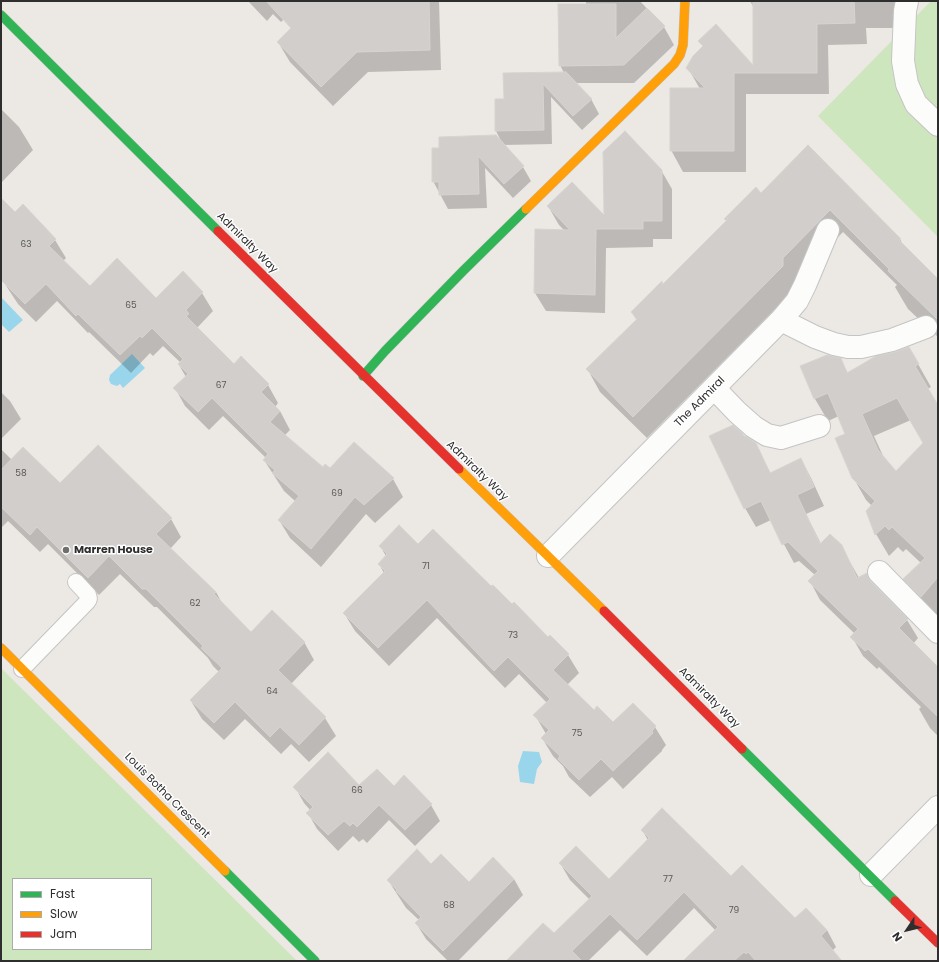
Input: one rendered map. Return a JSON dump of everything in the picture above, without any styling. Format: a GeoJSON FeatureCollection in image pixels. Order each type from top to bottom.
{"type":"FeatureCollection","features":[{"type":"Feature","properties":{"kind":"main road"},"geometry":{"type":"LineString","coordinates":[[363,376],[385,351],[463,271],[674,64],[680,55],[683,45],[685,1]]}},
{"type":"Feature","properties":{"kind":"main road","name":"Admiralty Way"},"geometry":{"type":"LineString","coordinates":[[1,15],[363,376],[548,556],[938,943]]}},
{"type":"Feature","properties":{"kind":"main road","name":"Louis Botha Crescent"},"geometry":{"type":"LineString","coordinates":[[1,648],[316,961]]}},
{"type":"Feature","properties":{"kind":"street"},"geometry":{"type":"LineString","coordinates":[[907,1],[905,11],[903,61],[907,84],[916,104],[938,125]]}},
{"type":"Feature","properties":{"kind":"street","name":"The Admiral"},"geometry":{"type":"LineString","coordinates":[[548,556],[781,320],[797,301],[828,230]]}},
{"type":"Feature","properties":{"kind":"street"},"geometry":{"type":"LineString","coordinates":[[781,320],[815,337],[848,347],[861,347],[892,340],[926,327]]}},
{"type":"Feature","properties":{"kind":"street"},"geometry":{"type":"LineString","coordinates":[[714,388],[736,412],[754,427],[767,435],[781,438],[819,426]]}},
{"type":"Feature","properties":{"kind":"street"},"geometry":{"type":"LineString","coordinates":[[879,572],[938,632]]}},
{"type":"Feature","properties":{"kind":"street"},"geometry":{"type":"LineString","coordinates":[[870,876],[938,807]]}},
{"type":"Feature","properties":{"kind":"lane"},"geometry":{"type":"LineString","coordinates":[[22,669],[89,599],[76,582]]}},
{"type":"Feature","properties":{"kind":"green space"},"geometry":{"type":"Polygon","coordinates":[[[931,1],[938,1],[938,237],[818,116],[931,1]]]}},
{"type":"Feature","properties":{"kind":"green space"},"geometry":{"type":"Polygon","coordinates":[[[1,668],[297,961],[1,961],[1,668]]]}},
{"type":"Feature","properties":{"kind":"water"},"geometry":{"type":"Polygon","coordinates":[[[1,297],[23,320],[9,332],[1,324],[1,297]]]}},
{"type":"Feature","properties":{"kind":"water"},"geometry":{"type":"Polygon","coordinates":[[[132,354],[145,368],[123,388],[120,384],[117,386],[111,384],[109,380],[110,375],[132,354]]]}},
{"type":"Feature","properties":{"kind":"water"},"geometry":{"type":"Polygon","coordinates":[[[523,751],[539,752],[542,762],[537,769],[534,784],[520,782],[518,766],[523,751]]]}},
{"type":"Feature","properties":{"kind":"building"},"geometry":{"type":"Polygon","coordinates":[[[266,1],[429,1],[430,50],[357,52],[321,87],[277,42],[291,28],[266,1]]]}},
{"type":"Feature","properties":{"kind":"building"},"geometry":{"type":"Polygon","coordinates":[[[753,1],[854,1],[855,23],[817,24],[817,73],[734,73],[734,151],[670,151],[670,88],[705,88],[686,68],[693,56],[703,46],[698,41],[716,24],[753,65],[753,1]]]}},
{"type":"Feature","properties":{"kind":"building"},"geometry":{"type":"Polygon","coordinates":[[[558,4],[616,4],[616,38],[647,8],[665,26],[624,65],[559,66],[558,4]]]}},
{"type":"Feature","properties":{"kind":"building"},"geometry":{"type":"Polygon","coordinates":[[[566,72],[592,99],[573,116],[543,84],[544,130],[495,131],[495,99],[504,99],[503,73],[566,72]]]}},
{"type":"Feature","properties":{"kind":"building"},"geometry":{"type":"Polygon","coordinates":[[[625,131],[662,170],[662,221],[643,221],[643,229],[596,229],[595,295],[534,293],[535,229],[570,230],[547,206],[572,182],[604,215],[603,152],[625,131]]]}},
{"type":"Feature","properties":{"kind":"building"},"geometry":{"type":"Polygon","coordinates":[[[496,135],[524,166],[504,184],[478,156],[479,194],[439,195],[439,182],[432,182],[432,148],[439,148],[439,137],[496,135]]]}},
{"type":"Feature","properties":{"kind":"building"},"geometry":{"type":"Polygon","coordinates":[[[808,145],[901,239],[899,240],[938,279],[938,320],[888,271],[889,269],[830,210],[783,258],[783,266],[633,417],[586,369],[637,319],[631,312],[662,281],[662,285],[728,219],[724,219],[756,187],[761,193],[808,145]]]}},
{"type":"Feature","properties":{"kind":"building"},"geometry":{"type":"Polygon","coordinates":[[[1,198],[15,212],[23,204],[56,239],[49,246],[90,286],[117,258],[156,298],[183,271],[203,292],[186,310],[189,314],[186,316],[234,364],[241,356],[269,384],[261,392],[280,411],[270,422],[323,467],[325,464],[330,468],[354,442],[394,478],[364,505],[355,497],[311,549],[278,520],[299,496],[272,473],[275,470],[263,460],[268,454],[212,398],[198,412],[173,388],[188,374],[178,364],[183,359],[152,328],[142,338],[140,336],[120,355],[78,314],[76,316],[46,284],[25,304],[1,280],[1,198]]]}},
{"type":"Feature","properties":{"kind":"building"},"geometry":{"type":"Polygon","coordinates":[[[909,347],[919,364],[915,366],[938,405],[938,577],[921,597],[903,579],[925,558],[892,527],[889,530],[885,526],[875,535],[866,511],[875,501],[852,478],[835,438],[845,434],[828,393],[814,399],[800,366],[827,355],[841,358],[847,373],[876,356],[909,347]],[[897,398],[862,414],[878,450],[896,471],[923,443],[897,398]]]}},
{"type":"Feature","properties":{"kind":"building"},"geometry":{"type":"Polygon","coordinates":[[[733,425],[744,436],[756,443],[770,473],[801,458],[814,487],[797,495],[820,544],[830,534],[842,545],[857,578],[867,573],[870,581],[908,619],[899,628],[938,667],[938,717],[868,649],[865,651],[850,637],[858,629],[808,581],[818,571],[788,542],[782,545],[761,501],[744,509],[709,436],[733,425]]]}},
{"type":"Feature","properties":{"kind":"building"},"geometry":{"type":"Polygon","coordinates":[[[98,445],[172,518],[156,534],[216,592],[214,594],[251,632],[272,610],[305,642],[278,670],[326,717],[299,745],[280,727],[270,737],[235,702],[214,723],[190,700],[222,668],[201,648],[203,646],[146,589],[142,589],[109,556],[88,578],[37,527],[30,535],[1,507],[1,470],[23,447],[60,483],[98,445]]]}},
{"type":"Feature","properties":{"kind":"building"},"geometry":{"type":"Polygon","coordinates":[[[399,525],[418,544],[433,529],[491,586],[493,585],[512,604],[514,602],[548,637],[550,635],[569,654],[553,670],[594,710],[597,706],[613,722],[633,703],[656,726],[652,731],[653,733],[613,771],[601,759],[579,780],[558,759],[560,756],[541,738],[549,730],[533,715],[550,699],[508,657],[494,671],[427,600],[378,648],[343,613],[385,571],[378,564],[387,554],[379,546],[399,525]]]}},
{"type":"Feature","properties":{"kind":"building"},"geometry":{"type":"Polygon","coordinates":[[[328,752],[359,785],[377,769],[394,786],[404,775],[432,804],[405,830],[379,805],[357,827],[353,823],[350,826],[344,821],[328,835],[306,813],[313,807],[293,787],[328,752]]]}},
{"type":"Feature","properties":{"kind":"building"},"geometry":{"type":"Polygon","coordinates":[[[662,808],[731,876],[742,865],[795,918],[806,908],[827,930],[821,936],[842,961],[756,961],[748,952],[746,954],[744,952],[734,961],[683,961],[718,927],[684,892],[637,940],[610,914],[572,951],[582,961],[506,961],[543,923],[554,933],[592,896],[559,863],[576,846],[609,879],[649,838],[641,830],[662,808]]]}},
{"type":"Feature","properties":{"kind":"building"},"geometry":{"type":"Polygon","coordinates":[[[417,849],[431,864],[441,854],[469,882],[493,857],[514,879],[443,951],[415,923],[421,917],[387,880],[417,849]]]}},
{"type":"Feature","properties":{"kind":"traffic: fast"},"geometry":{"type":"LineString","coordinates":[[1,15],[218,231]]}},
{"type":"Feature","properties":{"kind":"traffic: fast"},"geometry":{"type":"LineString","coordinates":[[363,376],[385,351],[463,271],[526,209]]}},
{"type":"Feature","properties":{"kind":"traffic: fast"},"geometry":{"type":"LineString","coordinates":[[742,749],[895,901]]}},
{"type":"Feature","properties":{"kind":"traffic: fast"},"geometry":{"type":"LineString","coordinates":[[225,871],[315,961]]}},
{"type":"Feature","properties":{"kind":"traffic: slow"},"geometry":{"type":"LineString","coordinates":[[526,209],[674,64],[680,55],[683,45],[685,1]]}},
{"type":"Feature","properties":{"kind":"traffic: slow"},"geometry":{"type":"LineString","coordinates":[[459,469],[604,611]]}},
{"type":"Feature","properties":{"kind":"traffic: slow"},"geometry":{"type":"LineString","coordinates":[[1,648],[225,871]]}},
{"type":"Feature","properties":{"kind":"traffic: jam"},"geometry":{"type":"LineString","coordinates":[[218,231],[459,469]]}},
{"type":"Feature","properties":{"kind":"traffic: jam"},"geometry":{"type":"LineString","coordinates":[[604,611],[742,749]]}},
{"type":"Feature","properties":{"kind":"traffic: jam"},"geometry":{"type":"LineString","coordinates":[[895,901],[938,943]]}},
{"type":"Feature","properties":{"kind":"place","name":"Marren House"},"geometry":{"type":"Point","coordinates":[66,550]}}]}
